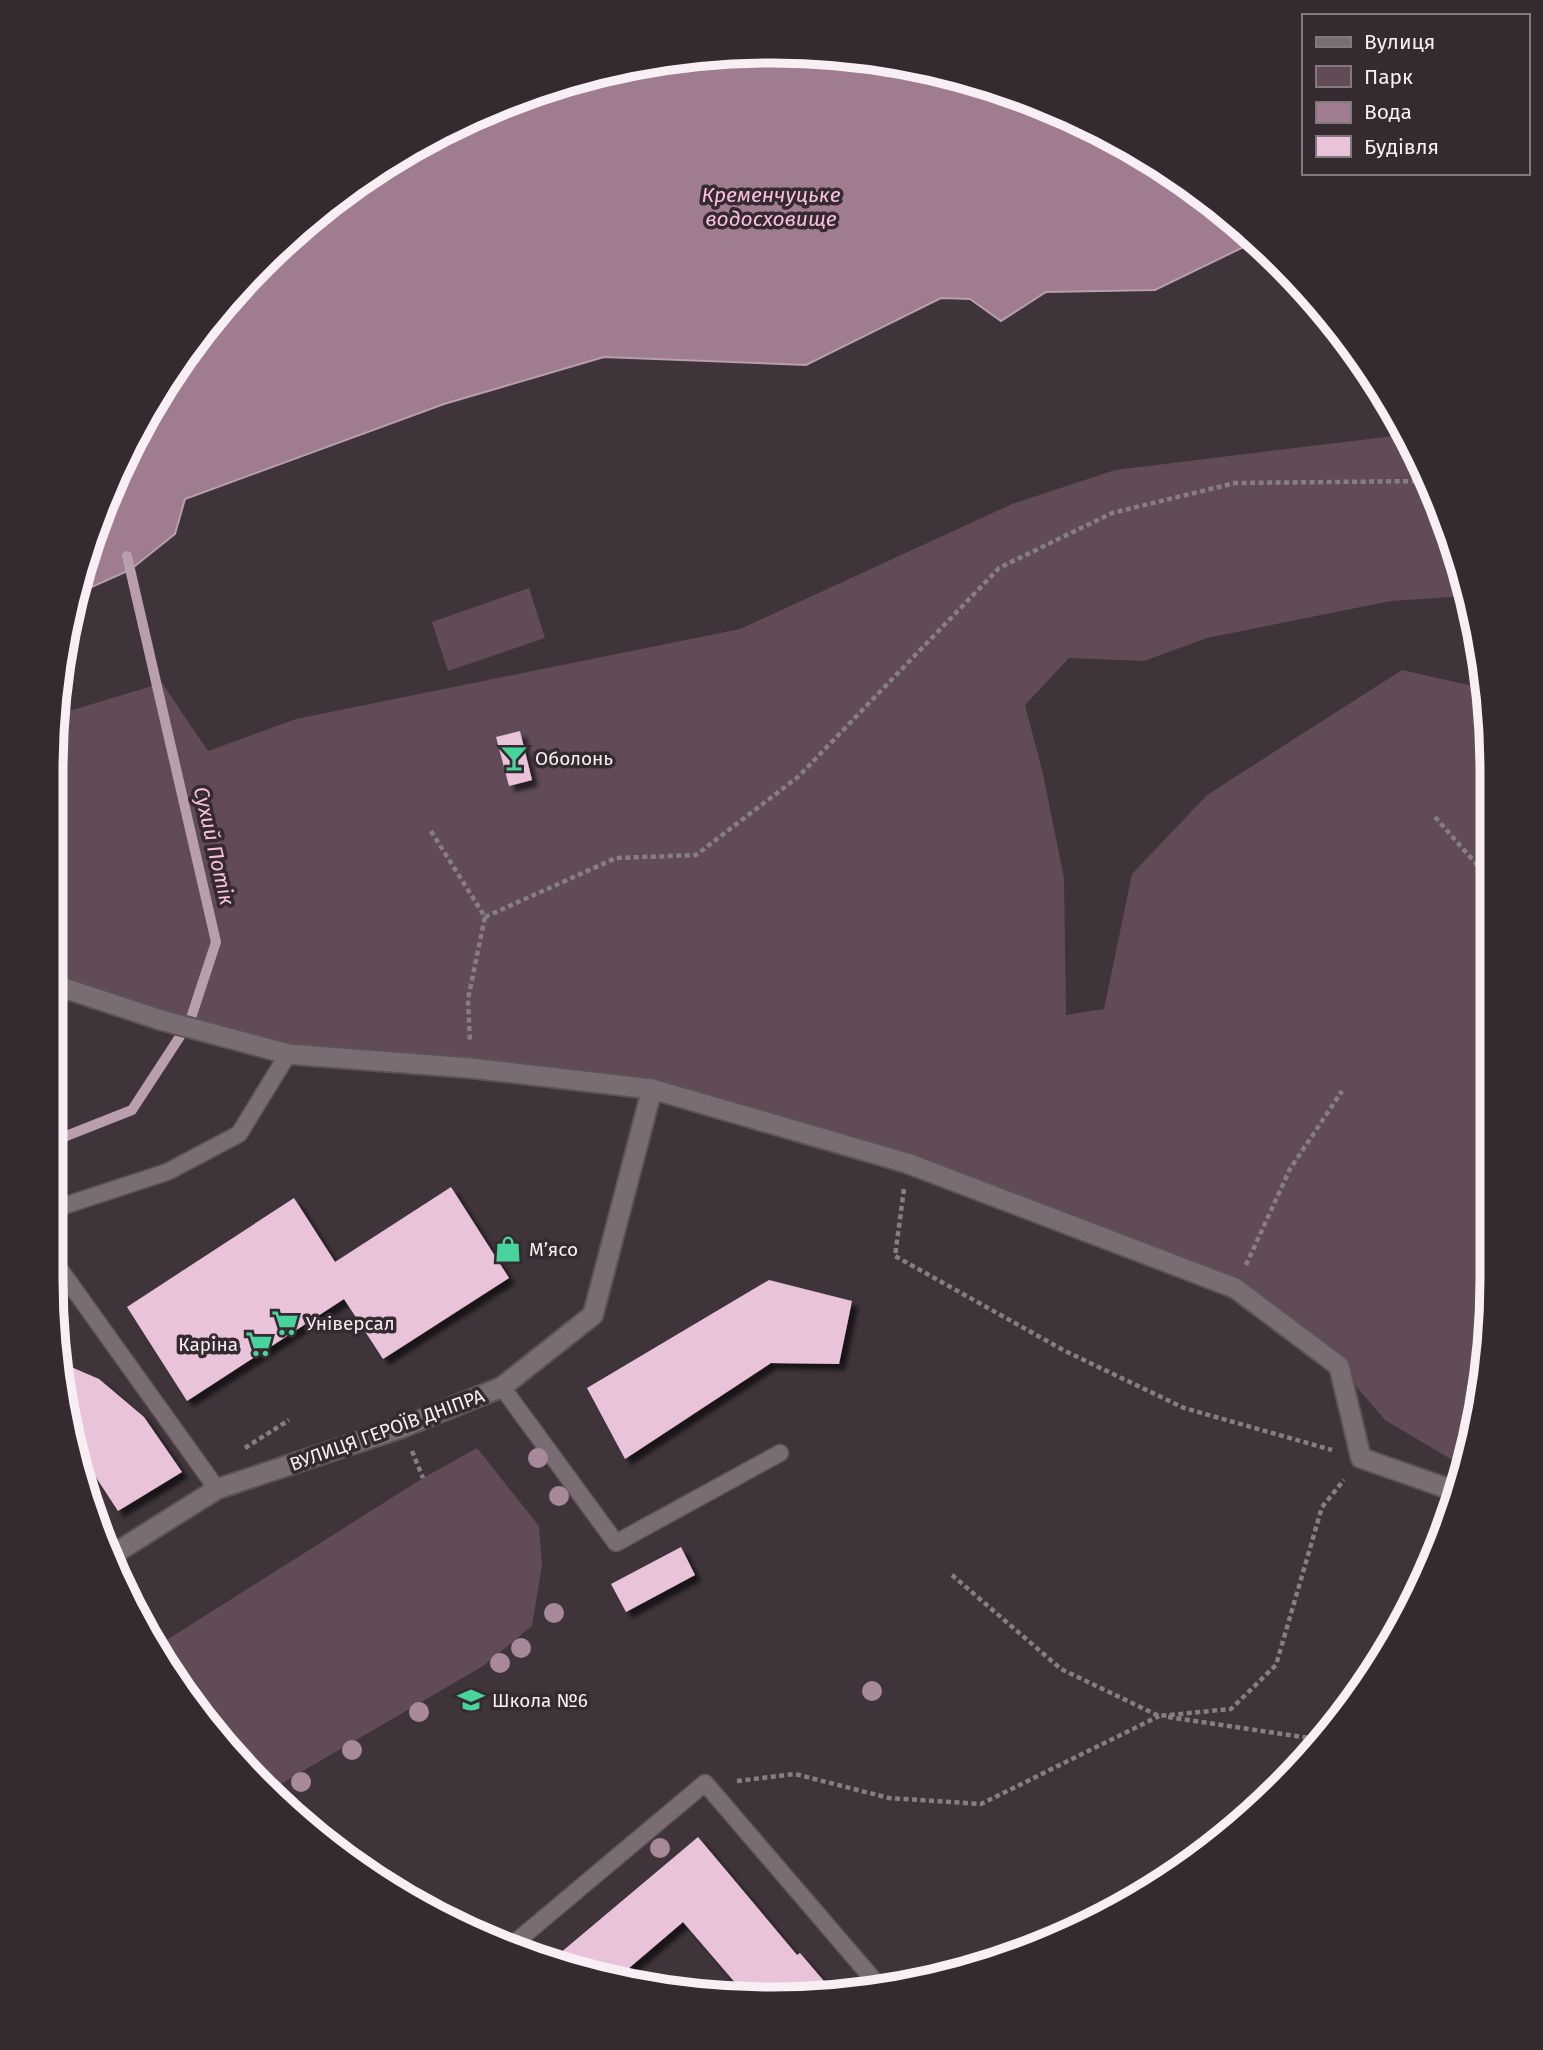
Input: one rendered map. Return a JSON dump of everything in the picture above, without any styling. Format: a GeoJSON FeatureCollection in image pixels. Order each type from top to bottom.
{"type":"FeatureCollection","features":[{"type":"Feature","properties":{"kind":"street"},"geometry":{"type":"LineString","coordinates":[[63,988],[227,1040],[288,1054],[471,1068],[652,1089],[907,1163],[1235,1288],[1339,1366],[1361,1458],[1448,1488]]}},
{"type":"Feature","properties":{"kind":"street","name":"ВУЛИЦЯ ГЕРОЇВ ДНІПРА"},"geometry":{"type":"LineString","coordinates":[[118,1551],[216,1489],[401,1428],[502,1387],[593,1315],[652,1089]]}},
{"type":"Feature","properties":{"kind":"lane"},"geometry":{"type":"LineString","coordinates":[[63,1206],[167,1172],[239,1134],[288,1054]]}},
{"type":"Feature","properties":{"kind":"lane"},"geometry":{"type":"LineString","coordinates":[[63,1274],[216,1489]]}},
{"type":"Feature","properties":{"kind":"lane"},"geometry":{"type":"LineString","coordinates":[[502,1387],[616,1543],[780,1453]]}},
{"type":"Feature","properties":{"kind":"lane"},"geometry":{"type":"LineString","coordinates":[[518,1940],[705,1783],[873,1979]]}},
{"type":"Feature","properties":{"kind":"path"},"geometry":{"type":"LineString","coordinates":[[485,917],[616,858],[696,855],[798,777],[999,568],[1112,513],[1235,483],[1417,481]]}},
{"type":"Feature","properties":{"kind":"path"},"geometry":{"type":"LineString","coordinates":[[1435,817],[1480,868]]}},
{"type":"Feature","properties":{"kind":"path"},"geometry":{"type":"LineString","coordinates":[[431,831],[485,917],[468,999],[471,1068]]}},
{"type":"Feature","properties":{"kind":"path"},"geometry":{"type":"LineString","coordinates":[[1235,1288],[1290,1169],[1342,1091]]}},
{"type":"Feature","properties":{"kind":"path"},"geometry":{"type":"LineString","coordinates":[[705,1783],[795,1774],[889,1798],[981,1804],[1159,1716],[1231,1709],[1276,1665],[1322,1507],[1361,1458],[1184,1408],[1065,1351],[895,1256],[907,1163]]}},
{"type":"Feature","properties":{"kind":"path"},"geometry":{"type":"LineString","coordinates":[[952,1575],[1062,1669],[1159,1716],[1311,1738]]}},
{"type":"Feature","properties":{"kind":"green space"},"geometry":{"type":"Polygon","coordinates":[[[1395,436],[1426,500],[1442,544],[1458,597],[1391,601],[1207,638],[1144,661],[1069,658],[1025,705],[1043,774],[1064,878],[1066,1015],[1104,1009],[1132,874],[1207,795],[1402,670],[1475,686],[1480,772],[1480,1278],[1474,1371],[1456,1462],[1385,1420],[1339,1366],[1235,1288],[907,1163],[652,1089],[288,1054],[63,987],[63,772],[66,712],[162,683],[208,751],[296,719],[740,629],[1012,504],[1115,470],[1395,436]]]}},
{"type":"Feature","properties":{"kind":"green space"},"geometry":{"type":"Polygon","coordinates":[[[529,588],[545,638],[448,671],[432,622],[529,588]]]}},
{"type":"Feature","properties":{"kind":"green space"},"geometry":{"type":"Polygon","coordinates":[[[477,1448],[539,1526],[542,1565],[532,1626],[483,1666],[278,1786],[209,1710],[164,1642],[423,1478],[477,1448]]]}},
{"type":"Feature","properties":{"kind":"water","name":"Кременчуцьке водосховище"},"geometry":{"type":"Polygon","coordinates":[[[772,63],[864,69],[955,87],[1043,117],[1126,158],[1203,209],[1246,246],[1155,290],[1046,292],[1001,321],[970,299],[941,298],[806,365],[604,357],[444,404],[185,499],[175,534],[130,570],[87,589],[117,500],[136,458],[182,378],[239,304],[304,239],[378,182],[458,136],[500,117],[588,87],[679,69],[772,63]]]}},
{"type":"Feature","properties":{"kind":"building","name":"Оболонь"},"geometry":{"type":"Polygon","coordinates":[[[520,731],[532,780],[509,786],[496,737],[520,731]]]}},
{"type":"Feature","properties":{"kind":"building"},"geometry":{"type":"Polygon","coordinates":[[[451,1187],[509,1278],[383,1359],[344,1299],[187,1401],[127,1307],[294,1198],[335,1262],[451,1187]]]}},
{"type":"Feature","properties":{"kind":"building"},"geometry":{"type":"Polygon","coordinates":[[[769,1280],[852,1301],[839,1364],[771,1363],[625,1459],[587,1388],[769,1280]]]}},
{"type":"Feature","properties":{"kind":"building"},"geometry":{"type":"Polygon","coordinates":[[[69,1366],[99,1379],[144,1417],[182,1472],[118,1511],[88,1465],[69,1366]]]}},
{"type":"Feature","properties":{"kind":"building"},"geometry":{"type":"Polygon","coordinates":[[[681,1547],[695,1575],[626,1612],[611,1584],[681,1547]]]}},
{"type":"Feature","properties":{"kind":"building"},"geometry":{"type":"Polygon","coordinates":[[[698,1837],[797,1955],[800,1953],[827,1984],[738,1986],[683,1922],[625,1971],[559,1954],[698,1837]]]}},
{"type":"Feature","properties":{"kind":"waterway","name":"Сухий Потік"},"geometry":{"type":"LineString","coordinates":[[63,1137],[132,1110],[190,1021],[216,942],[127,556]]}},
{"type":"Feature","properties":{"kind":"place","name":"Оболонь"},"geometry":{"type":"Point","coordinates":[514,758]}},
{"type":"Feature","properties":{"kind":"place","name":"М’ясо"},"geometry":{"type":"Point","coordinates":[508,1249]}},
{"type":"Feature","properties":{"kind":"place","name":"Універсал"},"geometry":{"type":"Point","coordinates":[285,1323]}},
{"type":"Feature","properties":{"kind":"place","name":"Каріна"},"geometry":{"type":"Point","coordinates":[259,1344]}},
{"type":"Feature","properties":{"kind":"place","name":"Школа №6"},"geometry":{"type":"Point","coordinates":[471,1700]}}]}
